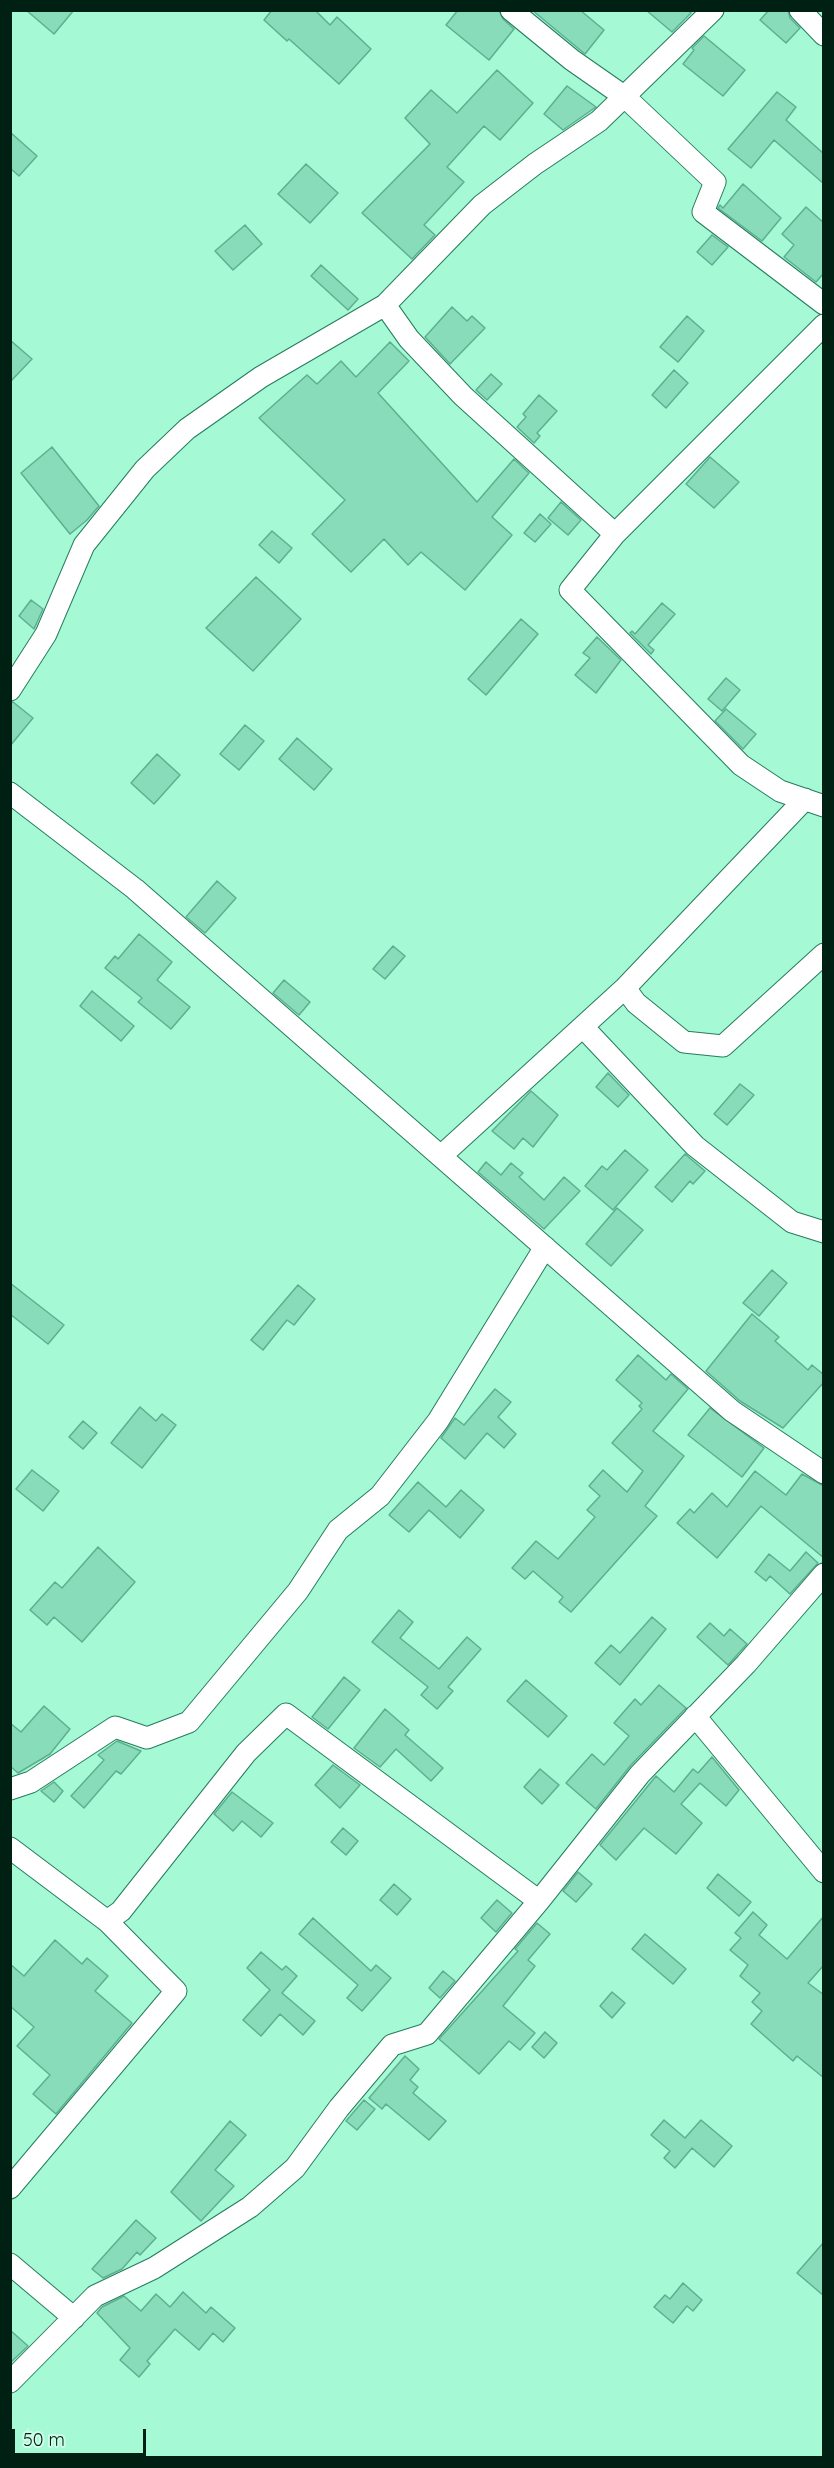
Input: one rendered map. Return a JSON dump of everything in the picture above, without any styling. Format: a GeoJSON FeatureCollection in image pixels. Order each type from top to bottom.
{"type":"FeatureCollection","features":[{"type":"Feature","properties":{"kind":"street"},"geometry":{"type":"LineString","coordinates":[[511,10],[572,60],[625,97],[715,182],[703,212],[824,304]]}},
{"type":"Feature","properties":{"kind":"street"},"geometry":{"type":"LineString","coordinates":[[10,690],[46,634],[84,545],[145,469],[187,429],[261,377],[385,305],[482,205],[535,164],[599,121],[713,10]]}},
{"type":"Feature","properties":{"kind":"street"},"geometry":{"type":"LineString","coordinates":[[800,10],[824,35]]}},
{"type":"Feature","properties":{"kind":"street"},"geometry":{"type":"LineString","coordinates":[[385,305],[409,339],[463,396],[615,534]]}},
{"type":"Feature","properties":{"kind":"street"},"geometry":{"type":"LineString","coordinates":[[441,1156],[625,988],[814,802],[780,791],[741,765],[570,590],[615,534],[824,325]]}},
{"type":"Feature","properties":{"kind":"street"},"geometry":{"type":"LineString","coordinates":[[10,793],[135,889],[732,1411],[824,1473]]}},
{"type":"Feature","properties":{"kind":"street"},"geometry":{"type":"LineString","coordinates":[[625,988],[636,1003],[684,1042],[723,1046],[824,954]]}},
{"type":"Feature","properties":{"kind":"street"},"geometry":{"type":"LineString","coordinates":[[583,1027],[695,1146],[792,1222],[824,1232]]}},
{"type":"Feature","properties":{"kind":"street"},"geometry":{"type":"LineString","coordinates":[[10,1789],[31,1782],[115,1727],[147,1738],[189,1722],[298,1591],[338,1530],[380,1496],[438,1421],[546,1247]]}},
{"type":"Feature","properties":{"kind":"street"},"geometry":{"type":"LineString","coordinates":[[10,2382],[96,2296],[154,2268],[250,2207],[295,2168],[339,2108],[392,2045],[427,2034],[539,1901],[640,1774],[746,1664],[824,1574]]}},
{"type":"Feature","properties":{"kind":"street"},"geometry":{"type":"LineString","coordinates":[[107,1921],[121,1911],[246,1753],[286,1714],[539,1901]]}},
{"type":"Feature","properties":{"kind":"street"},"geometry":{"type":"LineString","coordinates":[[695,1716],[824,1872]]}},
{"type":"Feature","properties":{"kind":"street"},"geometry":{"type":"LineString","coordinates":[[10,1848],[107,1921],[176,1991],[10,2188]]}},
{"type":"Feature","properties":{"kind":"street"},"geometry":{"type":"LineString","coordinates":[[10,2264],[74,2318]]}},
{"type":"Feature","properties":{"kind":"building"},"geometry":{"type":"Polygon","coordinates":[[[26,10],[74,10],[54,34],[26,10]]]}},
{"type":"Feature","properties":{"kind":"building"},"geometry":{"type":"Polygon","coordinates":[[[272,10],[315,10],[330,25],[337,17],[371,49],[339,84],[264,20],[272,10]]]}},
{"type":"Feature","properties":{"kind":"building"},"geometry":{"type":"Polygon","coordinates":[[[458,10],[499,10],[503,19],[514,29],[489,60],[446,25],[458,10]]]}},
{"type":"Feature","properties":{"kind":"building"},"geometry":{"type":"Polygon","coordinates":[[[532,10],[580,10],[604,30],[585,54],[532,10]]]}},
{"type":"Feature","properties":{"kind":"building"},"geometry":{"type":"Polygon","coordinates":[[[646,10],[688,10],[691,13],[672,32],[646,10]]]}},
{"type":"Feature","properties":{"kind":"building"},"geometry":{"type":"Polygon","coordinates":[[[769,10],[788,10],[790,18],[800,28],[786,43],[760,20],[769,10]]]}},
{"type":"Feature","properties":{"kind":"building"},"geometry":{"type":"Polygon","coordinates":[[[704,36],[745,70],[723,96],[683,64],[694,50],[692,48],[704,36]]]}},
{"type":"Feature","properties":{"kind":"building"},"geometry":{"type":"Polygon","coordinates":[[[497,70],[533,103],[500,140],[484,126],[447,167],[464,182],[424,225],[435,235],[412,259],[362,213],[430,144],[405,118],[431,90],[457,113],[497,70]]]}},
{"type":"Feature","properties":{"kind":"building"},"geometry":{"type":"Polygon","coordinates":[[[567,86],[596,107],[563,130],[544,114],[567,86]]]}},
{"type":"Feature","properties":{"kind":"building"},"geometry":{"type":"Polygon","coordinates":[[[777,92],[796,107],[786,120],[824,154],[824,184],[774,140],[751,168],[728,149],[777,92]]]}},
{"type":"Feature","properties":{"kind":"building"},"geometry":{"type":"Polygon","coordinates":[[[10,132],[37,156],[19,176],[10,168],[10,132]]]}},
{"type":"Feature","properties":{"kind":"building"},"geometry":{"type":"Polygon","coordinates":[[[306,164],[338,193],[310,223],[278,194],[306,164]]]}},
{"type":"Feature","properties":{"kind":"building"},"geometry":{"type":"Polygon","coordinates":[[[743,184],[781,218],[762,241],[718,208],[720,205],[723,208],[743,184]]]}},
{"type":"Feature","properties":{"kind":"building"},"geometry":{"type":"Polygon","coordinates":[[[806,207],[824,223],[824,273],[816,282],[784,257],[794,245],[782,234],[806,207]]]}},
{"type":"Feature","properties":{"kind":"building"},"geometry":{"type":"Polygon","coordinates":[[[245,225],[262,244],[233,270],[215,251],[245,225]]]}},
{"type":"Feature","properties":{"kind":"building"},"geometry":{"type":"Polygon","coordinates":[[[712,235],[728,247],[712,265],[697,252],[712,235]]]}},
{"type":"Feature","properties":{"kind":"building"},"geometry":{"type":"Polygon","coordinates":[[[321,265],[358,299],[348,310],[311,276],[321,265]]]}},
{"type":"Feature","properties":{"kind":"building"},"geometry":{"type":"Polygon","coordinates":[[[452,307],[467,321],[472,316],[485,328],[450,364],[425,337],[452,307]]]}},
{"type":"Feature","properties":{"kind":"building"},"geometry":{"type":"Polygon","coordinates":[[[687,316],[704,331],[678,362],[660,347],[687,316]]]}},
{"type":"Feature","properties":{"kind":"building"},"geometry":{"type":"Polygon","coordinates":[[[10,340],[32,359],[10,382],[10,340]]]}},
{"type":"Feature","properties":{"kind":"building"},"geometry":{"type":"Polygon","coordinates":[[[390,342],[409,361],[378,393],[477,502],[514,459],[529,473],[492,517],[512,535],[465,590],[421,552],[408,565],[384,539],[351,572],[312,534],[345,500],[259,418],[307,375],[317,384],[341,361],[356,377],[390,342]]]}},
{"type":"Feature","properties":{"kind":"building"},"geometry":{"type":"Polygon","coordinates":[[[674,370],[688,383],[666,408],[652,395],[674,370]]]}},
{"type":"Feature","properties":{"kind":"building"},"geometry":{"type":"Polygon","coordinates":[[[491,374],[502,384],[487,400],[476,390],[491,374]]]}},
{"type":"Feature","properties":{"kind":"building"},"geometry":{"type":"Polygon","coordinates":[[[539,395],[557,411],[537,433],[540,436],[534,443],[517,427],[526,417],[523,414],[539,395]]]}},
{"type":"Feature","properties":{"kind":"building"},"geometry":{"type":"Polygon","coordinates":[[[52,447],[99,506],[70,534],[21,473],[52,447]]]}},
{"type":"Feature","properties":{"kind":"building"},"geometry":{"type":"Polygon","coordinates":[[[710,457],[739,482],[714,508],[686,484],[710,457]]]}},
{"type":"Feature","properties":{"kind":"building"},"geometry":{"type":"Polygon","coordinates":[[[561,502],[581,520],[568,535],[548,518],[561,502]]]}},
{"type":"Feature","properties":{"kind":"building"},"geometry":{"type":"Polygon","coordinates":[[[540,514],[551,524],[535,542],[524,533],[540,514]]]}},
{"type":"Feature","properties":{"kind":"building"},"geometry":{"type":"Polygon","coordinates":[[[272,531],[292,548],[279,563],[259,545],[272,531]]]}},
{"type":"Feature","properties":{"kind":"building"},"geometry":{"type":"Polygon","coordinates":[[[256,577],[301,619],[253,671],[206,628],[256,577]]]}},
{"type":"Feature","properties":{"kind":"building"},"geometry":{"type":"Polygon","coordinates":[[[31,600],[43,609],[34,629],[19,616],[31,600]]]}},
{"type":"Feature","properties":{"kind":"building"},"geometry":{"type":"Polygon","coordinates":[[[662,603],[675,614],[648,645],[654,650],[651,654],[630,633],[632,631],[635,634],[662,603]]]}},
{"type":"Feature","properties":{"kind":"building"},"geometry":{"type":"Polygon","coordinates":[[[521,619],[538,634],[486,695],[468,679],[521,619]]]}},
{"type":"Feature","properties":{"kind":"building"},"geometry":{"type":"Polygon","coordinates":[[[597,637],[621,660],[596,693],[575,675],[590,658],[583,653],[597,637]]]}},
{"type":"Feature","properties":{"kind":"building"},"geometry":{"type":"Polygon","coordinates":[[[726,678],[740,690],[722,711],[708,699],[726,678]]]}},
{"type":"Feature","properties":{"kind":"building"},"geometry":{"type":"Polygon","coordinates":[[[13,702],[33,718],[10,746],[10,703],[13,702]]]}},
{"type":"Feature","properties":{"kind":"building"},"geometry":{"type":"Polygon","coordinates":[[[726,709],[756,734],[743,749],[715,721],[726,709]]]}},
{"type":"Feature","properties":{"kind":"building"},"geometry":{"type":"Polygon","coordinates":[[[245,725],[264,741],[239,770],[220,754],[245,725]]]}},
{"type":"Feature","properties":{"kind":"building"},"geometry":{"type":"Polygon","coordinates":[[[297,738],[332,769],[314,790],[279,759],[297,738]]]}},
{"type":"Feature","properties":{"kind":"building"},"geometry":{"type":"Polygon","coordinates":[[[157,754],[180,775],[154,804],[131,783],[157,754]]]}},
{"type":"Feature","properties":{"kind":"building"},"geometry":{"type":"Polygon","coordinates":[[[217,881],[236,898],[205,933],[186,917],[217,881]]]}},
{"type":"Feature","properties":{"kind":"building"},"geometry":{"type":"Polygon","coordinates":[[[139,934],[172,962],[157,980],[190,1007],[171,1029],[138,1002],[142,998],[105,968],[115,956],[118,959],[139,934]]]}},
{"type":"Feature","properties":{"kind":"building"},"geometry":{"type":"Polygon","coordinates":[[[393,946],[405,956],[385,979],[373,969],[393,946]]]}},
{"type":"Feature","properties":{"kind":"building"},"geometry":{"type":"Polygon","coordinates":[[[284,980],[310,1002],[299,1015],[273,993],[284,980]]]}},
{"type":"Feature","properties":{"kind":"building"},"geometry":{"type":"Polygon","coordinates":[[[92,991],[134,1026],[121,1041],[80,1006],[92,991]]]}},
{"type":"Feature","properties":{"kind":"building"},"geometry":{"type":"Polygon","coordinates":[[[608,1073],[629,1095],[618,1107],[596,1087],[608,1073]]]}},
{"type":"Feature","properties":{"kind":"building"},"geometry":{"type":"Polygon","coordinates":[[[740,1084],[754,1095],[727,1125],[714,1114],[740,1084]]]}},
{"type":"Feature","properties":{"kind":"building"},"geometry":{"type":"Polygon","coordinates":[[[531,1091],[558,1115],[533,1147],[523,1138],[514,1149],[492,1131],[531,1091]]]}},
{"type":"Feature","properties":{"kind":"building"},"geometry":{"type":"Polygon","coordinates":[[[625,1150],[648,1170],[613,1210],[585,1186],[602,1166],[607,1170],[625,1150]]]}},
{"type":"Feature","properties":{"kind":"building"},"geometry":{"type":"Polygon","coordinates":[[[685,1154],[705,1171],[693,1184],[690,1181],[672,1202],[655,1187],[685,1154]]]}},
{"type":"Feature","properties":{"kind":"building"},"geometry":{"type":"Polygon","coordinates":[[[486,1162],[501,1175],[511,1163],[523,1173],[519,1177],[544,1200],[564,1177],[580,1191],[544,1229],[478,1172],[486,1162]]]}},
{"type":"Feature","properties":{"kind":"building"},"geometry":{"type":"Polygon","coordinates":[[[617,1208],[643,1230],[611,1266],[586,1244],[617,1208]]]}},
{"type":"Feature","properties":{"kind":"building"},"geometry":{"type":"Polygon","coordinates":[[[772,1270],[787,1283],[759,1316],[743,1303],[772,1270]]]}},
{"type":"Feature","properties":{"kind":"building"},"geometry":{"type":"Polygon","coordinates":[[[10,1283],[64,1325],[48,1344],[10,1314],[10,1283]]]}},
{"type":"Feature","properties":{"kind":"building"},"geometry":{"type":"Polygon","coordinates":[[[298,1285],[315,1299],[294,1325],[287,1320],[263,1350],[251,1340],[298,1285]]]}},
{"type":"Feature","properties":{"kind":"building"},"geometry":{"type":"Polygon","coordinates":[[[752,1314],[779,1337],[775,1341],[808,1370],[812,1365],[824,1375],[824,1382],[783,1428],[740,1401],[706,1371],[752,1314]]]}},
{"type":"Feature","properties":{"kind":"building"},"geometry":{"type":"Polygon","coordinates":[[[638,1355],[666,1380],[671,1374],[688,1389],[653,1431],[684,1456],[645,1506],[657,1516],[571,1612],[559,1602],[563,1597],[533,1571],[525,1579],[512,1568],[536,1541],[558,1559],[595,1517],[587,1510],[600,1496],[589,1486],[603,1470],[627,1492],[643,1471],[612,1443],[642,1409],[639,1406],[642,1403],[616,1380],[638,1355]]]}},
{"type":"Feature","properties":{"kind":"building"},"geometry":{"type":"Polygon","coordinates":[[[495,1389],[511,1402],[498,1417],[516,1434],[504,1448],[487,1433],[465,1459],[441,1438],[455,1418],[464,1425],[495,1389]]]}},
{"type":"Feature","properties":{"kind":"building"},"geometry":{"type":"Polygon","coordinates":[[[140,1407],[156,1421],[162,1414],[176,1425],[142,1468],[111,1443],[140,1407]]]}},
{"type":"Feature","properties":{"kind":"building"},"geometry":{"type":"Polygon","coordinates":[[[710,1408],[764,1448],[742,1477],[688,1435],[710,1408]]]}},
{"type":"Feature","properties":{"kind":"building"},"geometry":{"type":"Polygon","coordinates":[[[83,1421],[97,1433],[83,1449],[69,1437],[83,1421]]]}},
{"type":"Feature","properties":{"kind":"building"},"geometry":{"type":"Polygon","coordinates":[[[32,1470],[59,1491],[43,1511],[16,1489],[32,1470]]]}},
{"type":"Feature","properties":{"kind":"building"},"geometry":{"type":"Polygon","coordinates":[[[755,1471],[786,1495],[802,1474],[824,1486],[824,1558],[761,1506],[717,1558],[677,1523],[690,1509],[694,1513],[712,1493],[727,1507],[755,1471]]]}},
{"type":"Feature","properties":{"kind":"building"},"geometry":{"type":"Polygon","coordinates":[[[418,1482],[446,1507],[461,1490],[484,1510],[460,1538],[429,1510],[409,1532],[389,1515],[418,1482]]]}},
{"type":"Feature","properties":{"kind":"building"},"geometry":{"type":"Polygon","coordinates":[[[98,1547],[135,1582],[82,1642],[54,1617],[47,1625],[30,1610],[55,1582],[62,1588],[98,1547]]]}},
{"type":"Feature","properties":{"kind":"building"},"geometry":{"type":"Polygon","coordinates":[[[806,1552],[818,1563],[790,1594],[770,1576],[766,1581],[755,1572],[769,1554],[790,1571],[806,1552]]]}},
{"type":"Feature","properties":{"kind":"building"},"geometry":{"type":"Polygon","coordinates":[[[399,1610],[413,1622],[400,1638],[439,1669],[467,1637],[481,1649],[448,1687],[453,1691],[437,1709],[421,1695],[428,1687],[372,1642],[399,1610]]]}},
{"type":"Feature","properties":{"kind":"building"},"geometry":{"type":"Polygon","coordinates":[[[652,1617],[666,1629],[620,1685],[595,1663],[611,1645],[620,1653],[652,1617]]]}},
{"type":"Feature","properties":{"kind":"building"},"geometry":{"type":"Polygon","coordinates":[[[710,1623],[724,1636],[730,1629],[747,1644],[728,1665],[697,1637],[710,1623]]]}},
{"type":"Feature","properties":{"kind":"building"},"geometry":{"type":"Polygon","coordinates":[[[344,1677],[360,1690],[328,1729],[312,1717],[344,1677]]]}},
{"type":"Feature","properties":{"kind":"building"},"geometry":{"type":"Polygon","coordinates":[[[526,1680],[567,1716],[548,1737],[507,1701],[526,1680]]]}},
{"type":"Feature","properties":{"kind":"building"},"geometry":{"type":"Polygon","coordinates":[[[659,1685],[686,1708],[631,1765],[596,1809],[566,1783],[592,1754],[604,1765],[629,1736],[614,1723],[635,1699],[641,1705],[659,1685]]]}},
{"type":"Feature","properties":{"kind":"building"},"geometry":{"type":"Polygon","coordinates":[[[44,1706],[70,1729],[50,1754],[18,1773],[10,1766],[10,1723],[21,1732],[44,1706]]]}},
{"type":"Feature","properties":{"kind":"building"},"geometry":{"type":"Polygon","coordinates":[[[385,1709],[409,1730],[405,1735],[443,1768],[431,1781],[396,1749],[380,1767],[354,1748],[385,1709]]]}},
{"type":"Feature","properties":{"kind":"building"},"geometry":{"type":"Polygon","coordinates":[[[117,1741],[141,1751],[121,1774],[116,1771],[84,1808],[71,1796],[104,1760],[98,1755],[117,1741]]]}},
{"type":"Feature","properties":{"kind":"building"},"geometry":{"type":"Polygon","coordinates":[[[712,1757],[739,1790],[726,1806],[700,1783],[681,1804],[702,1823],[676,1854],[644,1828],[616,1860],[600,1845],[656,1776],[674,1792],[693,1769],[698,1773],[712,1757]]]}},
{"type":"Feature","properties":{"kind":"building"},"geometry":{"type":"Polygon","coordinates":[[[333,1765],[360,1785],[340,1808],[315,1785],[333,1765]]]}},
{"type":"Feature","properties":{"kind":"building"},"geometry":{"type":"Polygon","coordinates":[[[540,1769],[559,1785],[542,1804],[524,1787],[540,1769]]]}},
{"type":"Feature","properties":{"kind":"building"},"geometry":{"type":"Polygon","coordinates":[[[54,1782],[63,1791],[54,1802],[41,1791],[54,1782]]]}},
{"type":"Feature","properties":{"kind":"building"},"geometry":{"type":"Polygon","coordinates":[[[232,1792],[273,1823],[261,1837],[242,1821],[233,1831],[214,1814],[232,1792]]]}},
{"type":"Feature","properties":{"kind":"building"},"geometry":{"type":"Polygon","coordinates":[[[343,1828],[358,1841],[346,1855],[331,1842],[343,1828]]]}},
{"type":"Feature","properties":{"kind":"building"},"geometry":{"type":"Polygon","coordinates":[[[578,1872],[592,1884],[576,1902],[563,1891],[578,1872]]]}},
{"type":"Feature","properties":{"kind":"building"},"geometry":{"type":"Polygon","coordinates":[[[718,1874],[751,1902],[739,1916],[707,1888],[718,1874]]]}},
{"type":"Feature","properties":{"kind":"building"},"geometry":{"type":"Polygon","coordinates":[[[394,1884],[411,1899],[397,1915],[380,1900],[394,1884]]]}},
{"type":"Feature","properties":{"kind":"building"},"geometry":{"type":"Polygon","coordinates":[[[497,1900],[512,1913],[496,1932],[481,1918],[497,1900]]]}},
{"type":"Feature","properties":{"kind":"building"},"geometry":{"type":"Polygon","coordinates":[[[753,1912],[767,1925],[759,1935],[787,1959],[824,1916],[824,1965],[808,1983],[824,1995],[824,2078],[797,2056],[793,2061],[751,2024],[762,2011],[752,2002],[760,1993],[740,1976],[748,1965],[730,1950],[741,1938],[735,1933],[753,1912]]]}},
{"type":"Feature","properties":{"kind":"building"},"geometry":{"type":"Polygon","coordinates":[[[313,1918],[371,1971],[376,1965],[391,1978],[362,2011],[347,1998],[358,1985],[299,1934],[313,1918]]]}},
{"type":"Feature","properties":{"kind":"building"},"geometry":{"type":"Polygon","coordinates":[[[537,1923],[550,1934],[528,1960],[535,1966],[503,2006],[535,2033],[520,2050],[509,2041],[479,2074],[439,2039],[518,1951],[515,1949],[537,1923]]]}},
{"type":"Feature","properties":{"kind":"building"},"geometry":{"type":"Polygon","coordinates":[[[645,1934],[686,1969],[673,1984],[632,1949],[645,1934]]]}},
{"type":"Feature","properties":{"kind":"building"},"geometry":{"type":"Polygon","coordinates":[[[55,1940],[82,1964],[87,1958],[108,1976],[95,1991],[132,2023],[56,2114],[33,2094],[50,2075],[17,2046],[34,2027],[10,2006],[10,1964],[24,1976],[55,1940]]]}},
{"type":"Feature","properties":{"kind":"building"},"geometry":{"type":"Polygon","coordinates":[[[261,1952],[282,1970],[286,1966],[297,1976],[282,1993],[315,2021],[303,2035],[280,2014],[261,2036],[243,2020],[270,1990],[247,1968],[261,1952]]]}},
{"type":"Feature","properties":{"kind":"building"},"geometry":{"type":"Polygon","coordinates":[[[443,1971],[455,1981],[440,1998],[429,1988],[443,1971]]]}},
{"type":"Feature","properties":{"kind":"building"},"geometry":{"type":"Polygon","coordinates":[[[612,1992],[625,2003],[612,2018],[600,2006],[612,1992]]]}},
{"type":"Feature","properties":{"kind":"building"},"geometry":{"type":"Polygon","coordinates":[[[545,2032],[557,2043],[544,2058],[532,2047],[545,2032]]]}},
{"type":"Feature","properties":{"kind":"building"},"geometry":{"type":"Polygon","coordinates":[[[405,2056],[419,2069],[410,2080],[418,2087],[413,2093],[446,2121],[429,2140],[386,2104],[382,2109],[369,2098],[405,2056]]]}},
{"type":"Feature","properties":{"kind":"building"},"geometry":{"type":"Polygon","coordinates":[[[364,2100],[375,2109],[357,2130],[346,2121],[364,2100]]]}},
{"type":"Feature","properties":{"kind":"building"},"geometry":{"type":"Polygon","coordinates":[[[664,2120],[685,2138],[701,2120],[732,2146],[714,2167],[692,2148],[675,2168],[664,2158],[670,2151],[651,2135],[664,2120]]]}},
{"type":"Feature","properties":{"kind":"building"},"geometry":{"type":"Polygon","coordinates":[[[230,2121],[246,2135],[215,2170],[234,2186],[201,2221],[171,2192],[230,2121]]]}},
{"type":"Feature","properties":{"kind":"building"},"geometry":{"type":"Polygon","coordinates":[[[136,2220],[156,2238],[140,2255],[137,2252],[122,2269],[103,2278],[92,2269],[136,2220]]]}},
{"type":"Feature","properties":{"kind":"building"},"geometry":{"type":"Polygon","coordinates":[[[824,2242],[824,2296],[797,2273],[824,2242]]]}},
{"type":"Feature","properties":{"kind":"building"},"geometry":{"type":"Polygon","coordinates":[[[683,2283],[702,2300],[693,2311],[687,2306],[673,2323],[654,2307],[665,2295],[670,2299],[683,2283]]]}},
{"type":"Feature","properties":{"kind":"building"},"geometry":{"type":"Polygon","coordinates":[[[183,2292],[206,2313],[211,2307],[235,2328],[223,2342],[213,2333],[199,2350],[175,2329],[147,2361],[150,2364],[139,2377],[120,2360],[130,2348],[97,2313],[102,2307],[124,2296],[141,2311],[156,2294],[170,2307],[183,2292]]]}},
{"type":"Feature","properties":{"kind":"building"},"geometry":{"type":"Polygon","coordinates":[[[10,2330],[28,2346],[10,2363],[10,2330]]]}}]}
